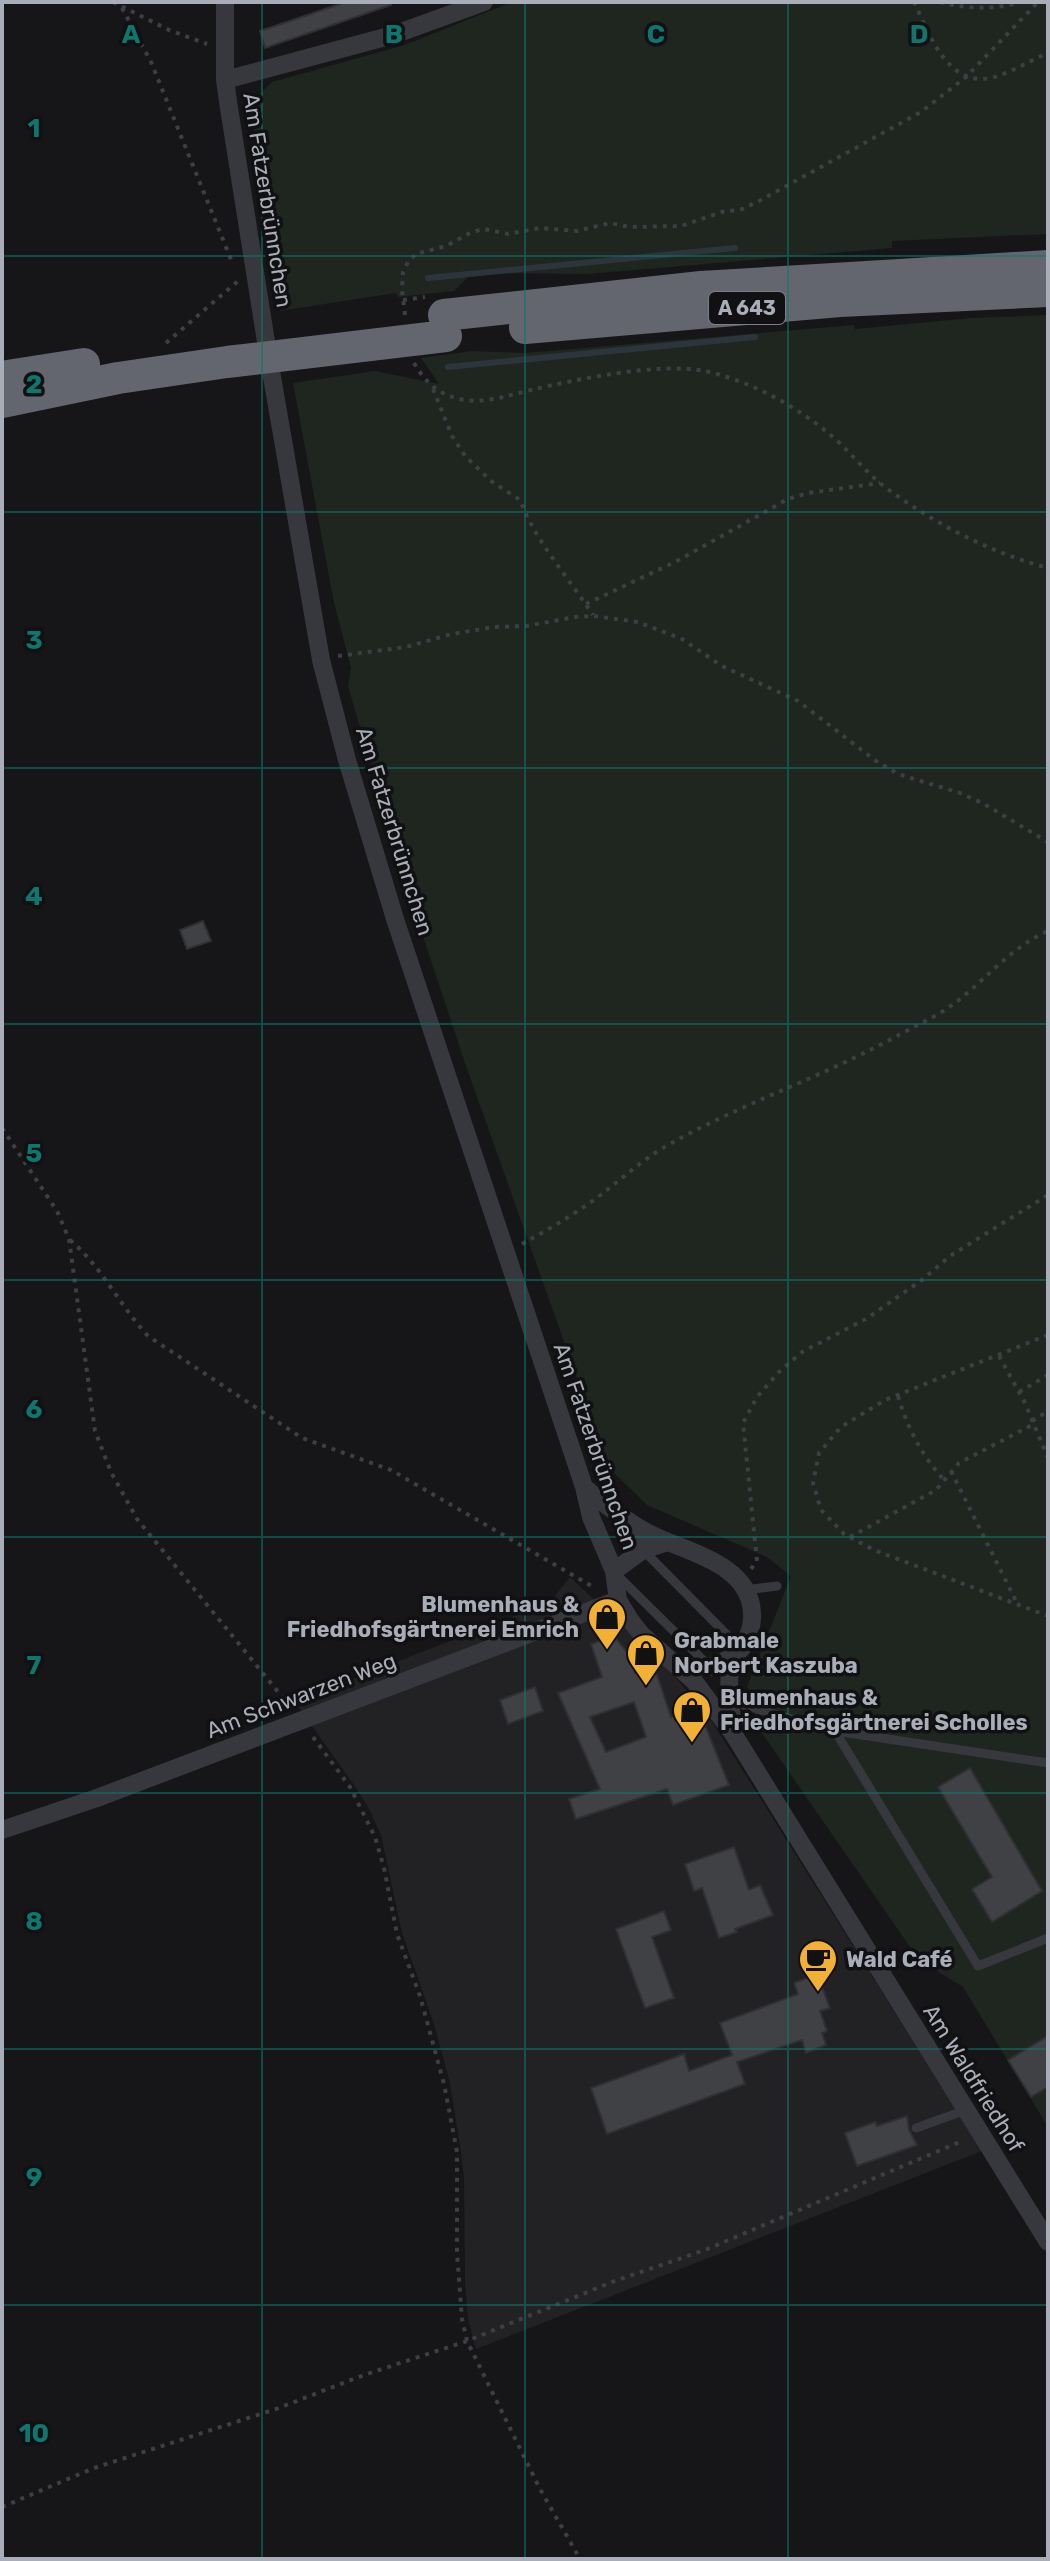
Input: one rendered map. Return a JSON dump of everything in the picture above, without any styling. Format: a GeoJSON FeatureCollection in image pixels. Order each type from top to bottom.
{"type":"FeatureCollection","features":[{"type":"Feature","properties":{"kind":"highway","name":"A 643"},"geometry":{"type":"LineString","coordinates":[[2,402],[118,378],[701,287],[1048,266]]}},
{"type":"Feature","properties":{"kind":"highway","name":"A 643"},"geometry":{"type":"LineString","coordinates":[[2,377],[181,349],[445,326],[1048,291]]}},
{"type":"Feature","properties":{"kind":"street","name":"Am Fatzerbrünnchen"},"geometry":{"type":"LineString","coordinates":[[225,2],[225,80],[321,660],[347,760],[395,919],[584,1487],[591,1517],[614,1571]]}},
{"type":"Feature","properties":{"kind":"street"},"geometry":{"type":"LineString","coordinates":[[225,80],[393,35],[484,2]]}},
{"type":"Feature","properties":{"kind":"street"},"geometry":{"type":"LineString","coordinates":[[584,1487],[629,1521],[720,1566],[745,1590],[752,1611],[751,1625],[737,1653],[730,1701],[734,1735]]}},
{"type":"Feature","properties":{"kind":"street"},"geometry":{"type":"LineString","coordinates":[[668,1542],[643,1550],[614,1571],[618,1600],[642,1635],[680,1667],[707,1696],[734,1735]]}},
{"type":"Feature","properties":{"kind":"street","name":"Am Schwarzen Weg"},"geometry":{"type":"LineString","coordinates":[[2,1830],[97,1798],[618,1600]]}},
{"type":"Feature","properties":{"kind":"street"},"geometry":{"type":"LineString","coordinates":[[680,1667],[710,1667],[737,1653]]}},
{"type":"Feature","properties":{"kind":"street","name":"Am Waldfriedhof"},"geometry":{"type":"LineString","coordinates":[[734,1735],[966,2110],[1042,2221],[1048,2242]]}},
{"type":"Feature","properties":{"kind":"lane"},"geometry":{"type":"LineString","coordinates":[[629,1521],[643,1550],[737,1653]]}},
{"type":"Feature","properties":{"kind":"lane"},"geometry":{"type":"LineString","coordinates":[[614,1571],[710,1667]]}},
{"type":"Feature","properties":{"kind":"lane"},"geometry":{"type":"LineString","coordinates":[[745,1590],[777,1586]]}},
{"type":"Feature","properties":{"kind":"lane"},"geometry":{"type":"LineString","coordinates":[[707,1696],[835,1731],[1048,1763]]}},
{"type":"Feature","properties":{"kind":"lane"},"geometry":{"type":"LineString","coordinates":[[835,1731],[978,1966],[1048,1938]]}},
{"type":"Feature","properties":{"kind":"lane"},"geometry":{"type":"LineString","coordinates":[[916,2128],[966,2110]]}},
{"type":"Feature","properties":{"kind":"path"},"geometry":{"type":"LineString","coordinates":[[113,2],[191,39],[225,46]]}},
{"type":"Feature","properties":{"kind":"path"},"geometry":{"type":"LineString","coordinates":[[914,2],[936,46],[950,65],[966,77],[983,79],[998,76],[1048,53]]}},
{"type":"Feature","properties":{"kind":"path"},"geometry":{"type":"LineString","coordinates":[[940,2],[975,8],[1021,2]]}},
{"type":"Feature","properties":{"kind":"path"},"geometry":{"type":"LineString","coordinates":[[407,329],[403,272],[416,254],[446,246],[484,229],[508,234],[540,228],[577,231],[610,223],[630,227],[668,227],[694,224],[725,211],[740,210],[921,112],[966,77],[1038,2]]}},
{"type":"Feature","properties":{"kind":"path"},"geometry":{"type":"LineString","coordinates":[[122,8],[151,62],[239,280]]}},
{"type":"Feature","properties":{"kind":"path"},"geometry":{"type":"LineString","coordinates":[[162,346],[254,265]]}},
{"type":"Feature","properties":{"kind":"path"},"geometry":{"type":"LineString","coordinates":[[413,361],[432,387],[458,446],[491,481],[520,500],[524,514],[542,544],[594,616]]}},
{"type":"Feature","properties":{"kind":"path"},"geometry":{"type":"LineString","coordinates":[[432,387],[463,400],[481,401],[648,370],[702,371],[743,382],[813,420],[880,483],[985,547],[1048,568]]}},
{"type":"Feature","properties":{"kind":"path"},"geometry":{"type":"LineString","coordinates":[[586,604],[677,561],[788,499],[808,493],[880,483]]}},
{"type":"Feature","properties":{"kind":"path"},"geometry":{"type":"LineString","coordinates":[[321,660],[406,647],[452,634],[494,627],[526,626],[594,616],[638,622],[682,639],[722,666],[798,701],[887,768],[984,804],[1048,842]]}},
{"type":"Feature","properties":{"kind":"path"},"geometry":{"type":"LineString","coordinates":[[505,1249],[522,1244],[574,1214],[639,1162],[671,1143],[856,1057],[933,1017],[963,997],[1019,947],[1048,931]]}},
{"type":"Feature","properties":{"kind":"path"},"geometry":{"type":"LineString","coordinates":[[2,1128],[57,1211],[69,1239],[95,1431],[111,1472],[137,1519],[302,1720],[350,1787],[375,1837],[397,1934],[420,1996],[444,2084],[457,2152],[457,2253],[462,2319],[467,2341],[540,2489],[580,2559]]}},
{"type":"Feature","properties":{"kind":"path"},"geometry":{"type":"LineString","coordinates":[[750,1570],[757,1561],[757,1545],[743,1449],[743,1423],[757,1397],[802,1352],[866,1319],[950,1256],[1048,1195]]}},
{"type":"Feature","properties":{"kind":"path"},"geometry":{"type":"LineString","coordinates":[[69,1239],[87,1254],[148,1336],[276,1421],[322,1447],[391,1470],[618,1600]]}},
{"type":"Feature","properties":{"kind":"path"},"geometry":{"type":"LineString","coordinates":[[1048,1335],[885,1400],[841,1427],[819,1453],[813,1483],[821,1510],[850,1537],[874,1550],[1048,1616]]}},
{"type":"Feature","properties":{"kind":"path"},"geometry":{"type":"LineString","coordinates":[[999,1356],[1046,1446],[1048,1458]]}},
{"type":"Feature","properties":{"kind":"path"},"geometry":{"type":"LineString","coordinates":[[1019,1392],[1048,1375]]}},
{"type":"Feature","properties":{"kind":"path"},"geometry":{"type":"LineString","coordinates":[[898,1395],[905,1420],[930,1465],[944,1480]]}},
{"type":"Feature","properties":{"kind":"path"},"geometry":{"type":"LineString","coordinates":[[850,1537],[936,1490],[959,1463],[1048,1411]]}},
{"type":"Feature","properties":{"kind":"path"},"geometry":{"type":"LineString","coordinates":[[951,1471],[1017,1603]]}},
{"type":"Feature","properties":{"kind":"path"},"geometry":{"type":"LineString","coordinates":[[2,2507],[94,2468],[276,2409],[364,2375],[467,2341],[612,2282],[705,2250],[964,2140]]}},
{"type":"Feature","properties":{"kind":"shaded area"},"geometry":{"type":"Polygon","coordinates":[[[512,2],[1048,2],[1048,234],[892,241],[892,248],[587,274],[472,273],[454,291],[399,297],[395,293],[280,311],[250,104],[272,82],[405,45],[512,2]]]}},
{"type":"Feature","properties":{"kind":"shaded area"},"geometry":{"type":"Polygon","coordinates":[[[1048,315],[1048,2127],[963,1987],[919,1960],[753,1720],[757,1699],[747,1687],[791,1576],[767,1557],[647,1505],[609,1468],[465,1063],[406,885],[348,686],[351,668],[334,603],[293,383],[375,371],[439,384],[421,358],[472,351],[525,353],[854,325],[855,329],[971,318],[1048,315]]]}},
{"type":"Feature","properties":{"kind":"shaded area"},"geometry":{"type":"Polygon","coordinates":[[[570,1577],[668,1669],[706,1712],[982,2151],[476,2349],[468,2319],[465,2282],[461,2152],[450,2083],[434,2024],[402,1933],[381,1835],[354,1785],[295,1702],[551,1601],[570,1577]]]}},
{"type":"Feature","properties":{"kind":"building"},"geometry":{"type":"Polygon","coordinates":[[[346,2],[391,2],[391,5],[265,48],[260,31],[346,2]]]}},
{"type":"Feature","properties":{"kind":"building"},"geometry":{"type":"Polygon","coordinates":[[[203,921],[211,941],[187,949],[180,930],[203,921]]]}},
{"type":"Feature","properties":{"kind":"building"},"geometry":{"type":"Polygon","coordinates":[[[614,1636],[629,1655],[635,1673],[654,1666],[671,1717],[689,1711],[696,1729],[705,1725],[729,1785],[673,1805],[667,1789],[576,1819],[569,1799],[600,1789],[558,1693],[602,1677],[591,1644],[614,1636]],[[634,1702],[590,1717],[606,1752],[646,1737],[634,1702]]]}},
{"type":"Feature","properties":{"kind":"building"},"geometry":{"type":"Polygon","coordinates":[[[535,1687],[543,1711],[508,1724],[500,1700],[535,1687]]]}},
{"type":"Feature","properties":{"kind":"building"},"geometry":{"type":"Polygon","coordinates":[[[970,1768],[1042,1891],[992,1922],[972,1889],[992,1877],[938,1787],[970,1768]]]}},
{"type":"Feature","properties":{"kind":"building"},"geometry":{"type":"Polygon","coordinates":[[[734,1847],[749,1890],[760,1885],[773,1915],[719,1938],[702,1888],[694,1891],[685,1864],[734,1847]]]}},
{"type":"Feature","properties":{"kind":"building"},"geometry":{"type":"Polygon","coordinates":[[[664,1911],[671,1930],[652,1937],[674,1998],[645,2008],[616,1929],[664,1911]]]}},
{"type":"Feature","properties":{"kind":"building"},"geometry":{"type":"Polygon","coordinates":[[[817,1974],[830,2008],[820,2011],[827,2031],[822,2033],[826,2045],[806,2053],[802,2040],[737,2062],[745,2084],[607,2134],[591,2088],[684,2054],[689,2071],[732,2055],[720,2023],[798,1994],[794,1983],[817,1974]]]}},
{"type":"Feature","properties":{"kind":"building"},"geometry":{"type":"Polygon","coordinates":[[[1048,2036],[1048,2087],[1031,2097],[1008,2060],[1048,2036]]]}},
{"type":"Feature","properties":{"kind":"building"},"geometry":{"type":"Polygon","coordinates":[[[907,2116],[909,2130],[917,2145],[857,2166],[845,2133],[875,2122],[877,2126],[907,2116]]]}},
{"type":"Feature","properties":{"kind":"waterway"},"geometry":{"type":"LineString","coordinates":[[428,278],[735,248]]}},
{"type":"Feature","properties":{"kind":"waterway"},"geometry":{"type":"LineString","coordinates":[[448,367],[755,337]]}},
{"type":"Feature","properties":{"kind":"place","name":"Blumenhaus & Friedhofsgärtnerei Emrich"},"geometry":{"type":"Point","coordinates":[607,1651]}},
{"type":"Feature","properties":{"kind":"place","name":"Grabmale Norbert Kaszuba"},"geometry":{"type":"Point","coordinates":[646,1687]}},
{"type":"Feature","properties":{"kind":"place","name":"Blumenhaus & Friedhofsgärtnerei Scholles"},"geometry":{"type":"Point","coordinates":[692,1744]}},
{"type":"Feature","properties":{"kind":"place","name":"Wald Café"},"geometry":{"type":"Point","coordinates":[818,1993]}}]}
